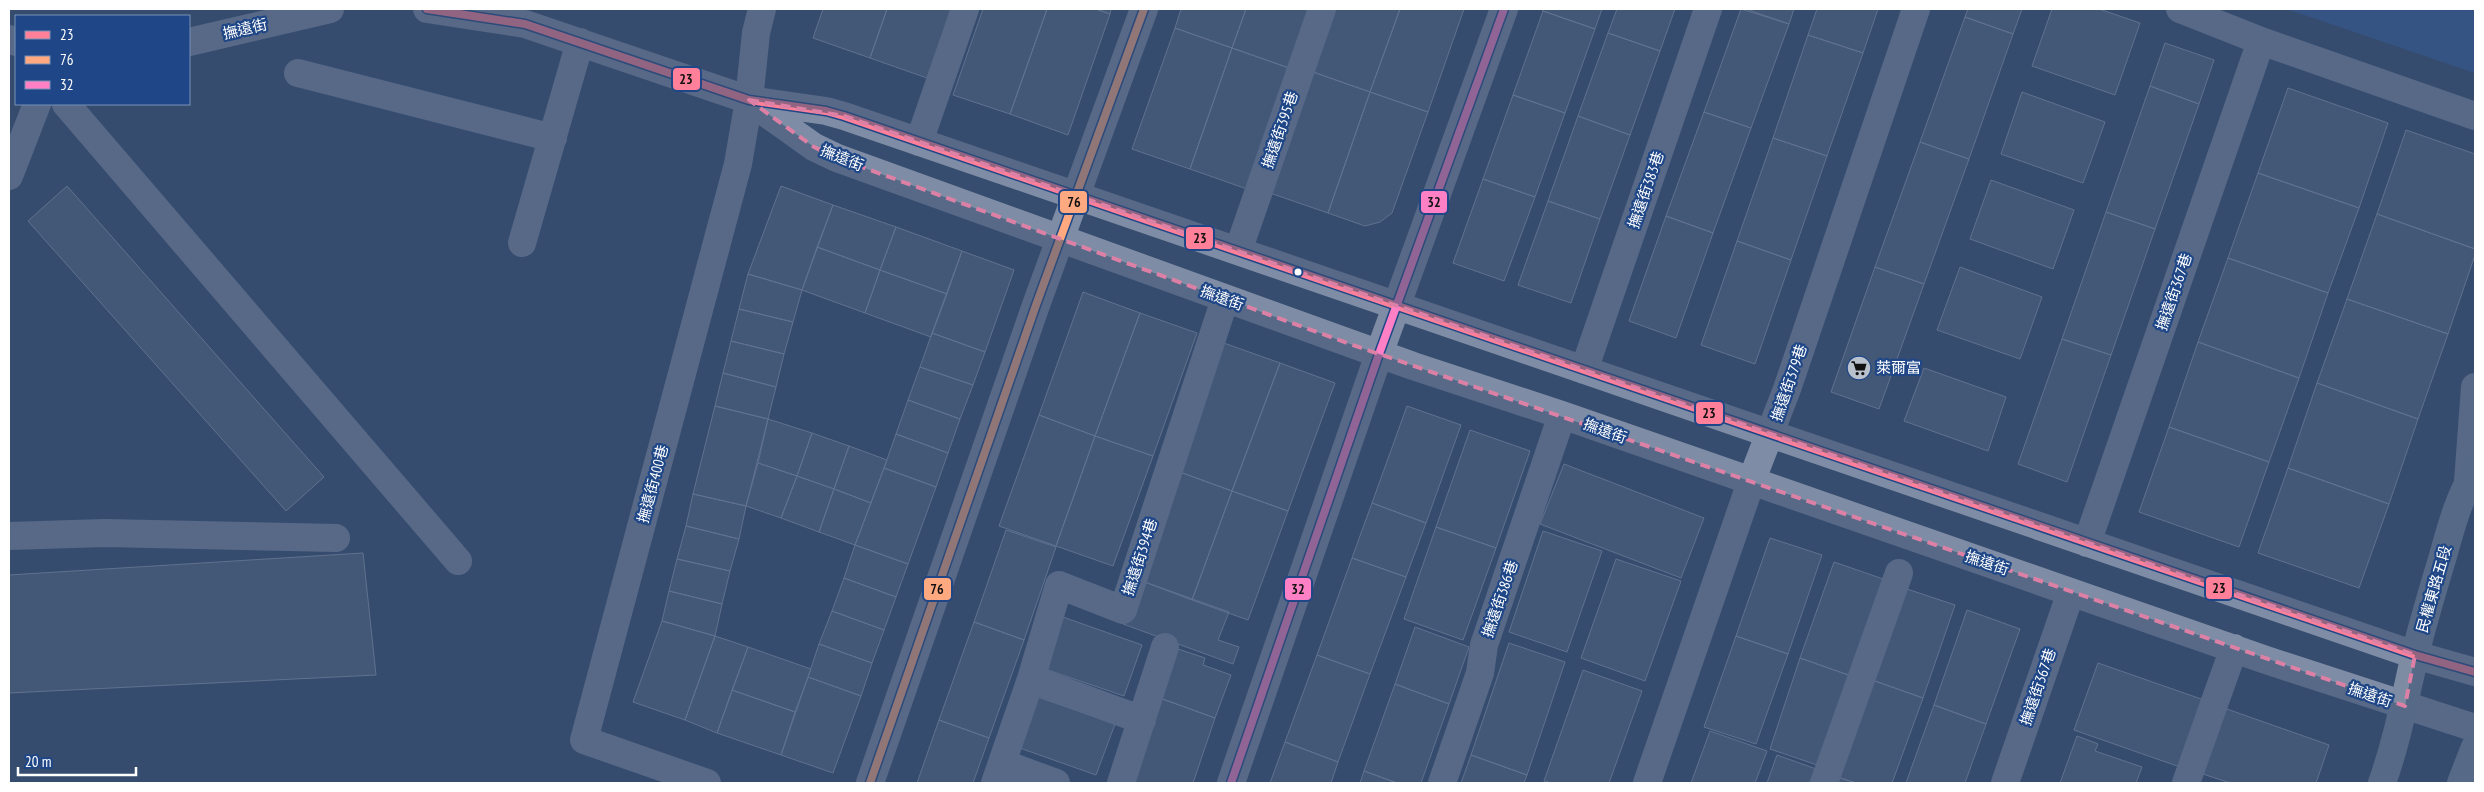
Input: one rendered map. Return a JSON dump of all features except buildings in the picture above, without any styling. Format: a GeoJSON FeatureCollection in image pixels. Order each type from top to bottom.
{"type":"FeatureCollection","features":[{"type":"Feature","properties":{"kind":"main road","name":"民權東路五段"},"geometry":{"type":"LineString","coordinates":[[2382,783],[2405,706],[2415,655],[2445,547],[2472,477]]}},
{"type":"Feature","properties":{"kind":"main road"},"geometry":{"type":"LineString","coordinates":[[2462,783],[2475,746]]}},
{"type":"Feature","properties":{"kind":"street","name":"撫遠街"},"geometry":{"type":"LineString","coordinates":[[190,42],[330,9]]}},
{"type":"Feature","properties":{"kind":"street","name":"撫遠街"},"geometry":{"type":"LineString","coordinates":[[427,9],[525,24],[749,100],[826,111],[2415,655],[2475,672]]}},
{"type":"Feature","properties":{"kind":"street"},"geometry":{"type":"LineString","coordinates":[[749,100],[756,33],[762,9]]}},
{"type":"Feature","properties":{"kind":"street"},"geometry":{"type":"LineString","coordinates":[[919,142],[965,9]]}},
{"type":"Feature","properties":{"kind":"street"},"geometry":{"type":"LineString","coordinates":[[870,783],[1060,238],[1144,9]]}},
{"type":"Feature","properties":{"kind":"street","name":"撫遠街395巷"},"geometry":{"type":"LineString","coordinates":[[1238,252],[1322,9]]}},
{"type":"Feature","properties":{"kind":"street"},"geometry":{"type":"LineString","coordinates":[[1231,783],[1379,354],[1504,9]]}},
{"type":"Feature","properties":{"kind":"street","name":"撫遠街383巷"},"geometry":{"type":"LineString","coordinates":[[1584,370],[1708,9]]}},
{"type":"Feature","properties":{"kind":"street","name":"撫遠街379巷"},"geometry":{"type":"LineString","coordinates":[[1647,783],[1751,482],[1771,434],[1916,9]]}},
{"type":"Feature","properties":{"kind":"street"},"geometry":{"type":"LineString","coordinates":[[2180,9],[2261,41],[2475,116]]}},
{"type":"Feature","properties":{"kind":"street","name":"撫遠街367巷"},"geometry":{"type":"LineString","coordinates":[[2087,543],[2261,41]]}},
{"type":"Feature","properties":{"kind":"street"},"geometry":{"type":"LineString","coordinates":[[522,243],[580,42]]}},
{"type":"Feature","properties":{"kind":"street"},"geometry":{"type":"LineString","coordinates":[[298,73],[553,138]]}},
{"type":"Feature","properties":{"kind":"street","name":"撫遠街"},"geometry":{"type":"LineString","coordinates":[[749,100],[814,147],[837,158],[1379,354],[1562,415],[2234,648],[2475,728]]}},
{"type":"Feature","properties":{"kind":"street","name":"撫遠街400巷"},"geometry":{"type":"LineString","coordinates":[[707,783],[584,740],[734,180],[749,100]]}},
{"type":"Feature","properties":{"kind":"street"},"geometry":{"type":"LineString","coordinates":[[9,176],[37,105]]}},
{"type":"Feature","properties":{"kind":"street"},"geometry":{"type":"LineString","coordinates":[[67,105],[458,561]]}},
{"type":"Feature","properties":{"kind":"street","name":"撫遠街394巷"},"geometry":{"type":"LineString","coordinates":[[998,773],[1031,679],[1059,586],[1123,610],[1225,299]]}},
{"type":"Feature","properties":{"kind":"street","name":"民權東路五段"},"geometry":{"type":"LineString","coordinates":[[2472,477],[2475,387]]}},
{"type":"Feature","properties":{"kind":"street","name":"撫遠街386巷"},"geometry":{"type":"LineString","coordinates":[[1442,783],[1480,673],[1484,645],[1562,415]]}},
{"type":"Feature","properties":{"kind":"street"},"geometry":{"type":"LineString","coordinates":[[9,536],[105,533],[336,538]]}},
{"type":"Feature","properties":{"kind":"street"},"geometry":{"type":"LineString","coordinates":[[1824,783],[1899,573]]}},
{"type":"Feature","properties":{"kind":"street","name":"撫遠街367巷"},"geometry":{"type":"LineString","coordinates":[[2005,783],[2071,592]]}},
{"type":"Feature","properties":{"kind":"street"},"geometry":{"type":"LineString","coordinates":[[1122,783],[1164,646]]}},
{"type":"Feature","properties":{"kind":"street"},"geometry":{"type":"LineString","coordinates":[[2186,783],[2234,648]]}},
{"type":"Feature","properties":{"kind":"street"},"geometry":{"type":"LineString","coordinates":[[1031,679],[1142,720]]}},
{"type":"Feature","properties":{"kind":"street"},"geometry":{"type":"LineString","coordinates":[[998,773],[1056,783]]}},
{"type":"Feature","properties":{"kind":"highlighted area"},"geometry":{"type":"Polygon","coordinates":[[[749,100],[844,116],[2415,655],[2405,706],[1562,415],[1350,344],[837,158],[814,147],[749,100]]]}},
{"type":"Feature","properties":{"kind":"shaded area"},"geometry":{"type":"Polygon","coordinates":[[[2287,9],[2475,9],[2475,73],[2287,9]]]}},
{"type":"Feature","properties":{"kind":"transit line","name":"23"},"geometry":{"type":"LineString","coordinates":[[427,9],[525,24],[749,100],[826,111],[844,116],[2415,655],[2475,672]]}},
{"type":"Feature","properties":{"kind":"transit line","name":"76"},"geometry":{"type":"LineString","coordinates":[[870,783],[1036,305],[1144,9]]}},
{"type":"Feature","properties":{"kind":"transit line","name":"32"},"geometry":{"type":"LineString","coordinates":[[1231,783],[1379,354],[1504,9]]}},
{"type":"Feature","properties":{"kind":"place","name":"萊爾富"},"geometry":{"type":"Point","coordinates":[1859,368]}}]}
